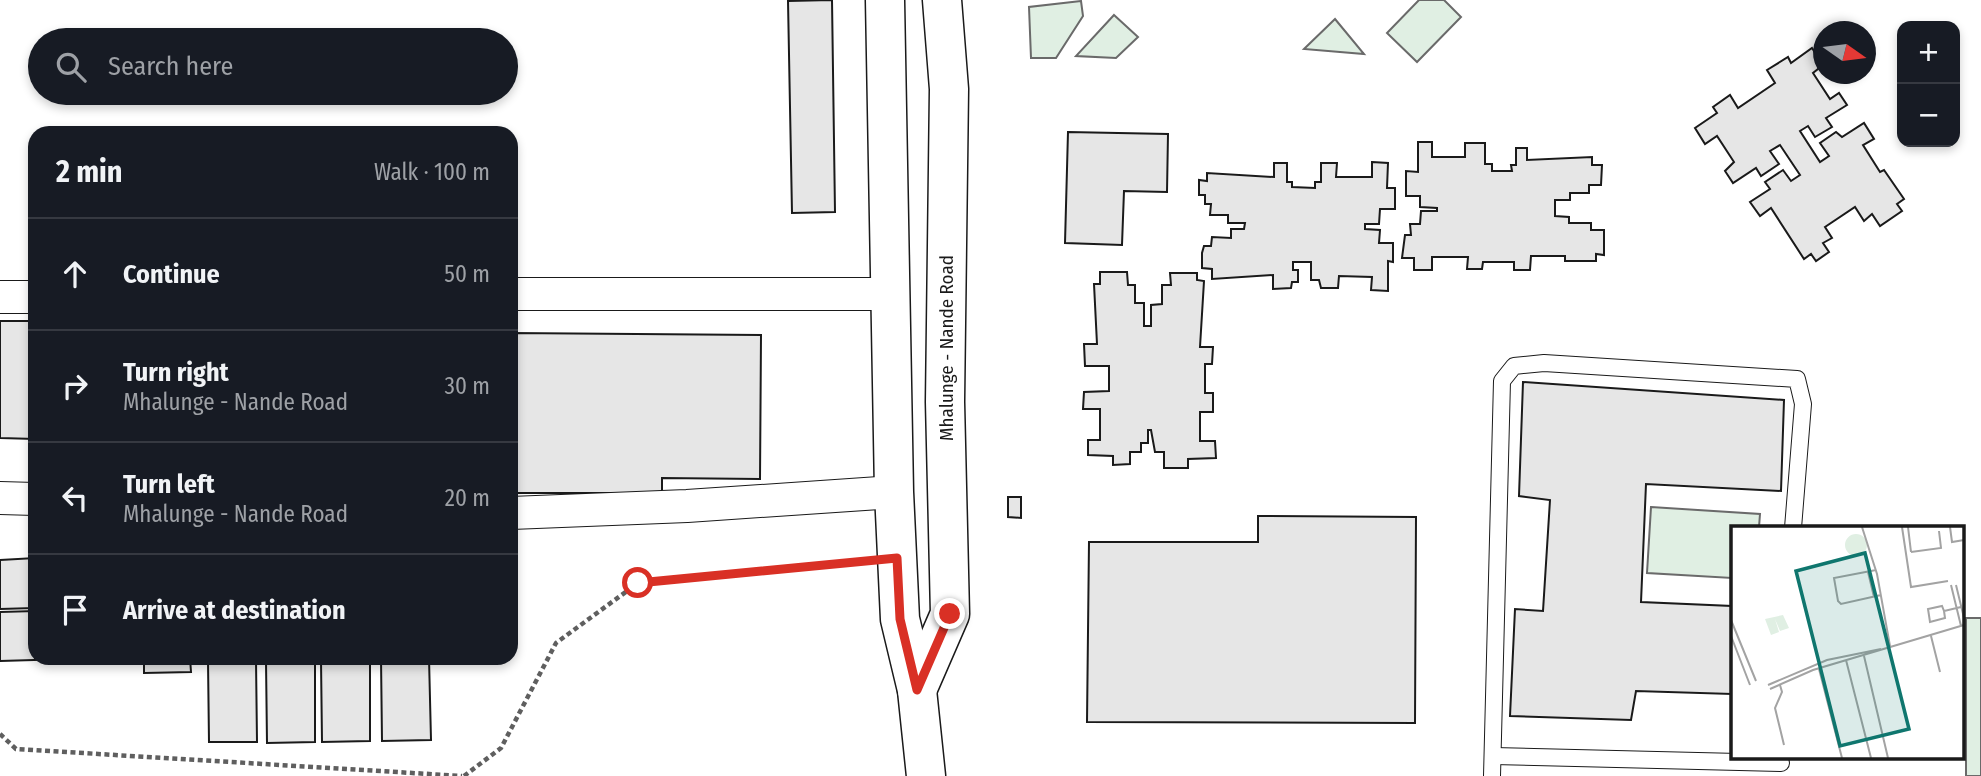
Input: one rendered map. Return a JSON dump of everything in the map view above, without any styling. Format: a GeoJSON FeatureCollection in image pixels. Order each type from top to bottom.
{"type":"FeatureCollection","features":[{"type":"Feature","properties":{"kind":"main road","name":"Mhalunge - Nande Road"},"geometry":{"type":"LineString","coordinates":[[886,0],[893,294],[894,492],[900,619],[917,690],[926,776]]}},
{"type":"Feature","properties":{"kind":"main road","name":"Mhalunge - Nande Road"},"geometry":{"type":"LineString","coordinates":[[917,690],[950,614],[945,402],[949,89],[942,0]]}},
{"type":"Feature","properties":{"kind":"street"},"geometry":{"type":"LineString","coordinates":[[518,294],[893,294]]}},
{"type":"Feature","properties":{"kind":"street"},"geometry":{"type":"LineString","coordinates":[[0,297],[28,297]]}},
{"type":"Feature","properties":{"kind":"street"},"geometry":{"type":"LineString","coordinates":[[518,513],[610,510],[894,492]]}},
{"type":"Feature","properties":{"kind":"street"},"geometry":{"type":"LineString","coordinates":[[0,498],[28,499]]}},
{"type":"Feature","properties":{"kind":"lane"},"geometry":{"type":"LineString","coordinates":[[1492,776],[1502,380],[1514,366],[1544,363],[1797,379],[1803,404],[1793,526]]}},
{"type":"Feature","properties":{"kind":"lane"},"geometry":{"type":"LineString","coordinates":[[1493,756],[1781,765]]}},
{"type":"Feature","properties":{"kind":"path"},"geometry":{"type":"LineString","coordinates":[[0,734],[16,749],[463,776],[501,748],[556,643],[638,583],[897,558]]}},
{"type":"Feature","properties":{"kind":"green space"},"geometry":{"type":"Polygon","coordinates":[[[1419,0],[1444,0],[1461,17],[1417,62],[1387,33],[1419,0]]]}},
{"type":"Feature","properties":{"kind":"green space"},"geometry":{"type":"Polygon","coordinates":[[[1081,1],[1083,16],[1056,58],[1031,58],[1029,7],[1081,1]]]}},
{"type":"Feature","properties":{"kind":"green space"},"geometry":{"type":"Polygon","coordinates":[[[1114,15],[1138,37],[1116,58],[1076,56],[1114,15]]]}},
{"type":"Feature","properties":{"kind":"green space"},"geometry":{"type":"Polygon","coordinates":[[[1335,19],[1364,54],[1304,49],[1335,19]]]}},
{"type":"Feature","properties":{"kind":"green space"},"geometry":{"type":"Polygon","coordinates":[[[1651,507],[1760,514],[1759,526],[1731,526],[1731,578],[1647,573],[1651,507]]]}},
{"type":"Feature","properties":{"kind":"green space"},"geometry":{"type":"Polygon","coordinates":[[[1966,618],[1981,618],[1981,776],[1966,776],[1966,618]]]}},
{"type":"Feature","properties":{"kind":"building"},"geometry":{"type":"Polygon","coordinates":[[[832,0],[835,212],[792,213],[788,1],[832,0]]]}},
{"type":"Feature","properties":{"kind":"building"},"geometry":{"type":"Polygon","coordinates":[[[1812,48],[1813,84],[1820,84],[1830,99],[1839,93],[1847,105],[1826,118],[1832,127],[1815,137],[1808,126],[1800,131],[1820,162],[1829,156],[1820,143],[1836,132],[1842,137],[1864,123],[1874,139],[1863,145],[1880,172],[1884,170],[1904,199],[1897,204],[1902,211],[1880,226],[1872,214],[1864,221],[1855,207],[1825,227],[1832,238],[1823,243],[1829,252],[1816,261],[1811,254],[1804,259],[1771,208],[1760,216],[1750,202],[1770,189],[1765,182],[1783,170],[1791,181],[1800,175],[1780,145],[1770,151],[1779,164],[1761,176],[1756,168],[1733,183],[1725,171],[1734,162],[1717,136],[1705,144],[1695,128],[1717,113],[1713,107],[1730,95],[1738,108],[1775,83],[1767,70],[1788,57],[1791,63],[1812,48]]]}},
{"type":"Feature","properties":{"kind":"building"},"geometry":{"type":"Polygon","coordinates":[[[1068,132],[1168,134],[1167,192],[1124,191],[1122,245],[1065,243],[1068,132]]]}},
{"type":"Feature","properties":{"kind":"building"},"geometry":{"type":"Polygon","coordinates":[[[1418,142],[1432,142],[1432,157],[1465,157],[1465,143],[1485,143],[1485,164],[1492,164],[1492,171],[1512,171],[1511,165],[1516,165],[1516,148],[1527,148],[1527,160],[1592,157],[1592,165],[1602,165],[1601,185],[1589,185],[1589,193],[1570,193],[1570,200],[1555,200],[1555,216],[1569,217],[1569,223],[1591,223],[1591,230],[1604,230],[1604,255],[1596,254],[1596,261],[1565,261],[1565,256],[1531,256],[1530,270],[1514,270],[1514,262],[1483,262],[1482,269],[1467,269],[1468,257],[1432,257],[1432,270],[1414,270],[1414,258],[1402,258],[1405,235],[1411,235],[1410,224],[1420,224],[1421,211],[1437,211],[1437,208],[1420,207],[1420,196],[1406,196],[1406,171],[1418,172],[1418,142]]]}},
{"type":"Feature","properties":{"kind":"building"},"geometry":{"type":"Polygon","coordinates":[[[1372,162],[1388,163],[1387,188],[1395,188],[1395,209],[1380,209],[1379,224],[1365,224],[1365,229],[1380,230],[1379,243],[1393,243],[1393,262],[1388,261],[1388,291],[1371,290],[1372,277],[1339,276],[1338,288],[1321,288],[1319,280],[1311,280],[1311,262],[1293,262],[1293,270],[1298,270],[1298,282],[1292,282],[1291,288],[1273,289],[1273,275],[1212,279],[1212,269],[1202,268],[1204,246],[1211,246],[1212,237],[1231,238],[1231,229],[1244,229],[1245,223],[1228,223],[1228,215],[1210,215],[1211,204],[1205,204],[1205,195],[1199,195],[1199,180],[1207,181],[1207,173],[1274,177],[1274,163],[1287,163],[1287,182],[1292,182],[1292,187],[1315,188],[1315,182],[1321,182],[1321,163],[1337,163],[1336,177],[1372,177],[1372,162]]]}},
{"type":"Feature","properties":{"kind":"building"},"geometry":{"type":"Polygon","coordinates":[[[1100,272],[1127,272],[1128,285],[1135,285],[1135,303],[1144,303],[1144,326],[1151,326],[1151,305],[1162,304],[1162,285],[1171,285],[1170,273],[1197,273],[1197,280],[1204,281],[1200,347],[1213,347],[1212,364],[1205,364],[1205,393],[1213,393],[1213,412],[1200,412],[1200,441],[1215,441],[1216,458],[1188,459],[1188,468],[1164,468],[1164,452],[1155,452],[1151,430],[1148,430],[1148,443],[1141,443],[1141,452],[1130,452],[1130,464],[1113,465],[1113,456],[1088,455],[1088,440],[1100,440],[1100,409],[1083,409],[1084,392],[1109,391],[1109,366],[1085,366],[1084,344],[1097,344],[1094,284],[1100,284],[1100,272]]]}},
{"type":"Feature","properties":{"kind":"building"},"geometry":{"type":"Polygon","coordinates":[[[0,321],[28,321],[28,439],[0,438],[0,321]]]}},
{"type":"Feature","properties":{"kind":"building"},"geometry":{"type":"Polygon","coordinates":[[[518,333],[761,335],[760,479],[662,478],[662,493],[518,493],[518,333]]]}},
{"type":"Feature","properties":{"kind":"building"},"geometry":{"type":"Polygon","coordinates":[[[1523,382],[1784,400],[1781,491],[1646,484],[1641,602],[1731,606],[1731,694],[1636,691],[1631,720],[1510,716],[1515,609],[1543,611],[1550,500],[1519,496],[1523,382]]]}},
{"type":"Feature","properties":{"kind":"building"},"geometry":{"type":"Polygon","coordinates":[[[1008,497],[1021,497],[1021,518],[1008,517],[1008,497]]]}},
{"type":"Feature","properties":{"kind":"building"},"geometry":{"type":"Polygon","coordinates":[[[1258,516],[1416,517],[1415,723],[1087,722],[1089,542],[1258,542],[1258,516]]]}},
{"type":"Feature","properties":{"kind":"building"},"geometry":{"type":"Polygon","coordinates":[[[28,558],[28,608],[0,609],[0,560],[28,558]]]}},
{"type":"Feature","properties":{"kind":"building"},"geometry":{"type":"Polygon","coordinates":[[[28,611],[28,660],[0,661],[0,612],[28,611]]]}},
{"type":"Feature","properties":{"kind":"building"},"geometry":{"type":"Polygon","coordinates":[[[144,665],[190,665],[191,672],[144,673],[144,665]]]}},
{"type":"Feature","properties":{"kind":"building"},"geometry":{"type":"Polygon","coordinates":[[[208,665],[256,665],[257,742],[209,742],[208,665]]]}},
{"type":"Feature","properties":{"kind":"building"},"geometry":{"type":"Polygon","coordinates":[[[266,665],[315,665],[315,742],[267,743],[266,665]]]}},
{"type":"Feature","properties":{"kind":"building"},"geometry":{"type":"Polygon","coordinates":[[[321,665],[370,665],[370,741],[322,742],[321,665]]]}},
{"type":"Feature","properties":{"kind":"building"},"geometry":{"type":"Polygon","coordinates":[[[381,665],[429,665],[431,740],[382,741],[381,665]]]}},
{"type":"Feature","properties":{"kind":"route"},"geometry":{"type":"LineString","coordinates":[[638,583],[897,558],[900,619],[917,690],[950,614]]}}]}
